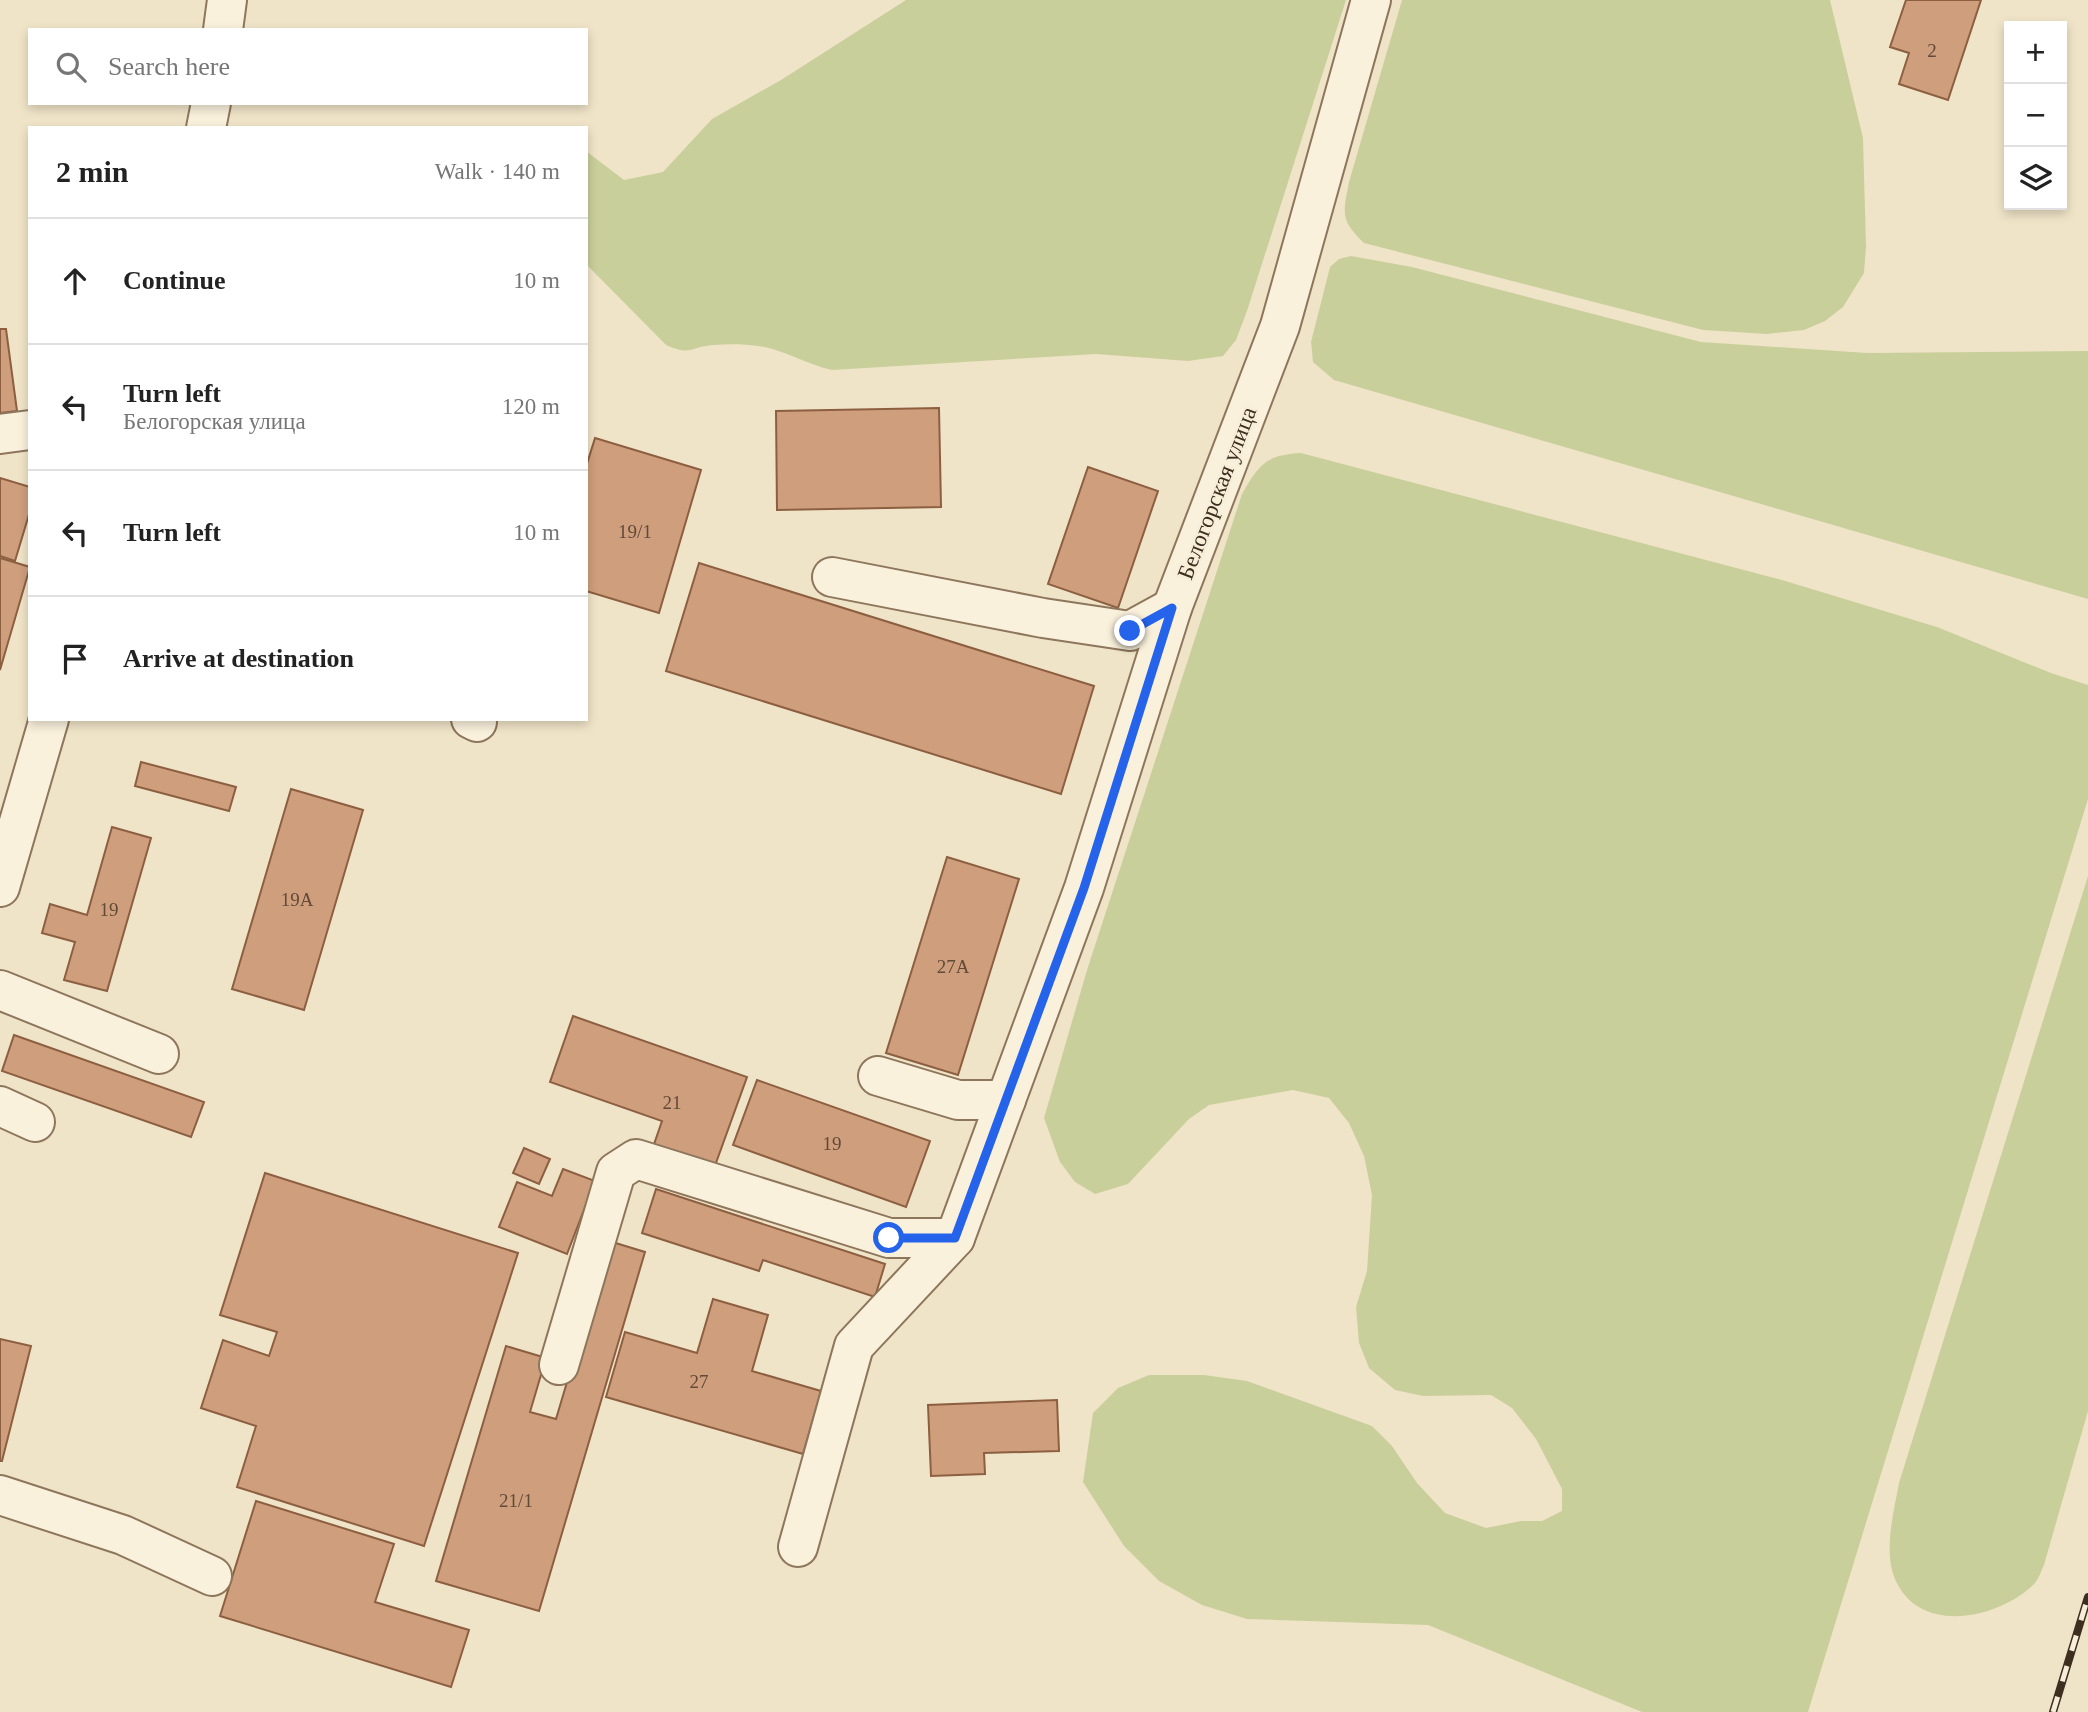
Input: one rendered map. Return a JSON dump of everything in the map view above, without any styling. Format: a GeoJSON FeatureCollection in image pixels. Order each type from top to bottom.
{"type":"FeatureCollection","features":[{"type":"Feature","properties":{"kind":"street"},"geometry":{"type":"LineString","coordinates":[[223,28],[227,0]]}},
{"type":"Feature","properties":{"kind":"street","name":"Белогорская улица"},"geometry":{"type":"LineString","coordinates":[[798,1547],[854,1346],[955,1238],[1084,888],[1172,608],[1280,326],[1371,0]]}},
{"type":"Feature","properties":{"kind":"street"},"geometry":{"type":"LineString","coordinates":[[206,126],[211,105]]}},
{"type":"Feature","properties":{"kind":"street"},"geometry":{"type":"LineString","coordinates":[[0,434],[28,430]]}},
{"type":"Feature","properties":{"kind":"street"},"geometry":{"type":"LineString","coordinates":[[832,577],[1043,618],[1130,631],[1172,608]]}},
{"type":"Feature","properties":{"kind":"street"},"geometry":{"type":"LineString","coordinates":[[0,887],[48,721]]}},
{"type":"Feature","properties":{"kind":"street"},"geometry":{"type":"LineString","coordinates":[[0,990],[159,1054]]}},
{"type":"Feature","properties":{"kind":"street"},"geometry":{"type":"LineString","coordinates":[[878,1076],[958,1100],[1006,1100]]}},
{"type":"Feature","properties":{"kind":"street"},"geometry":{"type":"LineString","coordinates":[[0,1105],[35,1122]]}},
{"type":"Feature","properties":{"kind":"street"},"geometry":{"type":"LineString","coordinates":[[559,1365],[616,1172],[636,1159],[889,1238],[955,1238]]}},
{"type":"Feature","properties":{"kind":"street"},"geometry":{"type":"LineString","coordinates":[[0,1495],[123,1535],[212,1576]]}},
{"type":"Feature","properties":{"kind":"green space"},"geometry":{"type":"Polygon","coordinates":[[[906,0],[1346,0],[1236,340],[1223,356],[1188,361],[1096,354],[832,370],[758,346],[719,345],[687,351],[666,345],[588,266],[588,153],[624,180],[663,172],[712,119],[781,80],[906,0]]]}},
{"type":"Feature","properties":{"kind":"green space"},"geometry":{"type":"Polygon","coordinates":[[[1402,0],[1830,0],[1863,138],[1866,246],[1864,273],[1843,307],[1825,321],[1804,330],[1767,334],[1703,330],[1364,243],[1347,222],[1345,201],[1402,0]]]}},
{"type":"Feature","properties":{"kind":"green space"},"geometry":{"type":"Polygon","coordinates":[[[1351,256],[1412,267],[1701,342],[1867,353],[2088,351],[2088,599],[1334,380],[1313,362],[1311,342],[1330,267],[1339,259],[1351,256]]]}},
{"type":"Feature","properties":{"kind":"green space"},"geometry":{"type":"Polygon","coordinates":[[[1301,453],[1782,580],[1937,627],[2088,685],[2088,799],[1808,1712],[1642,1712],[1428,1625],[1247,1619],[1202,1605],[1159,1581],[1124,1546],[1083,1482],[1093,1413],[1118,1388],[1149,1375],[1204,1375],[1247,1381],[1372,1426],[1392,1446],[1417,1483],[1445,1513],[1486,1528],[1521,1521],[1542,1521],[1562,1511],[1562,1489],[1536,1439],[1512,1408],[1491,1395],[1423,1396],[1395,1390],[1369,1368],[1359,1343],[1356,1307],[1367,1271],[1372,1195],[1364,1156],[1349,1123],[1329,1098],[1293,1090],[1209,1105],[1189,1119],[1128,1184],[1095,1194],[1075,1182],[1060,1162],[1044,1118],[1087,970],[1242,494],[1253,475],[1265,463],[1279,456],[1301,453]]]}},
{"type":"Feature","properties":{"kind":"green space"},"geometry":{"type":"Polygon","coordinates":[[[2088,876],[2088,1411],[2044,1565],[2036,1582],[2019,1596],[1981,1613],[1940,1615],[1922,1609],[1906,1597],[1895,1579],[1890,1544],[1899,1483],[2088,876]]]}},
{"type":"Feature","properties":{"kind":"building"},"geometry":{"type":"Polygon","coordinates":[[[1906,0],[1981,0],[1948,100],[1899,84],[1909,53],[1890,47],[1906,0]]]}},
{"type":"Feature","properties":{"kind":"building"},"geometry":{"type":"Polygon","coordinates":[[[0,329],[6,329],[17,411],[0,413],[0,329]]]}},
{"type":"Feature","properties":{"kind":"building"},"geometry":{"type":"Polygon","coordinates":[[[939,408],[941,507],[777,510],[776,411],[939,408]]]}},
{"type":"Feature","properties":{"kind":"building"},"geometry":{"type":"Polygon","coordinates":[[[595,438],[701,470],[659,613],[588,592],[588,461],[595,438]]]}},
{"type":"Feature","properties":{"kind":"building"},"geometry":{"type":"Polygon","coordinates":[[[1088,467],[1158,491],[1118,608],[1048,584],[1088,467]]]}},
{"type":"Feature","properties":{"kind":"building"},"geometry":{"type":"Polygon","coordinates":[[[0,478],[28,486],[28,518],[15,561],[0,556],[0,478]]]}},
{"type":"Feature","properties":{"kind":"building"},"geometry":{"type":"Polygon","coordinates":[[[0,558],[28,566],[28,574],[0,670],[0,558]]]}},
{"type":"Feature","properties":{"kind":"building"},"geometry":{"type":"Polygon","coordinates":[[[699,563],[1094,686],[1061,794],[666,671],[699,563]]]}},
{"type":"Feature","properties":{"kind":"building"},"geometry":{"type":"Polygon","coordinates":[[[141,762],[236,787],[229,811],[135,786],[141,762]]]}},
{"type":"Feature","properties":{"kind":"building"},"geometry":{"type":"Polygon","coordinates":[[[291,789],[363,810],[304,1010],[232,989],[291,789]]]}},
{"type":"Feature","properties":{"kind":"building"},"geometry":{"type":"Polygon","coordinates":[[[112,827],[151,838],[107,991],[64,980],[75,942],[42,933],[50,904],[87,915],[112,827]]]}},
{"type":"Feature","properties":{"kind":"building"},"geometry":{"type":"Polygon","coordinates":[[[947,857],[1019,879],[958,1075],[886,1053],[947,857]]]}},
{"type":"Feature","properties":{"kind":"building"},"geometry":{"type":"Polygon","coordinates":[[[573,1016],[747,1077],[712,1174],[651,1153],[662,1121],[550,1082],[573,1016]]]}},
{"type":"Feature","properties":{"kind":"building"},"geometry":{"type":"Polygon","coordinates":[[[14,1035],[204,1102],[191,1137],[2,1071],[14,1035]]]}},
{"type":"Feature","properties":{"kind":"building"},"geometry":{"type":"Polygon","coordinates":[[[757,1080],[930,1141],[906,1207],[733,1145],[757,1080]]]}},
{"type":"Feature","properties":{"kind":"building"},"geometry":{"type":"Polygon","coordinates":[[[524,1148],[550,1159],[539,1184],[513,1173],[524,1148]]]}},
{"type":"Feature","properties":{"kind":"building"},"geometry":{"type":"Polygon","coordinates":[[[563,1169],[595,1181],[567,1254],[499,1227],[517,1182],[552,1196],[563,1169]]]}},
{"type":"Feature","properties":{"kind":"building"},"geometry":{"type":"Polygon","coordinates":[[[265,1173],[518,1253],[424,1546],[237,1487],[256,1426],[201,1408],[223,1340],[269,1356],[277,1332],[220,1315],[265,1173]]]}},
{"type":"Feature","properties":{"kind":"building"},"geometry":{"type":"Polygon","coordinates":[[[656,1189],[885,1264],[875,1297],[763,1260],[759,1271],[642,1233],[656,1189]]]}},
{"type":"Feature","properties":{"kind":"building"},"geometry":{"type":"Polygon","coordinates":[[[609,1241],[645,1252],[539,1611],[436,1581],[506,1346],[546,1358],[530,1412],[556,1419],[609,1241]]]}},
{"type":"Feature","properties":{"kind":"building"},"geometry":{"type":"Polygon","coordinates":[[[713,1299],[768,1315],[752,1371],[821,1391],[803,1454],[606,1397],[625,1332],[697,1353],[713,1299]]]}},
{"type":"Feature","properties":{"kind":"building"},"geometry":{"type":"Polygon","coordinates":[[[0,1339],[31,1346],[2,1461],[0,1461],[0,1339]]]}},
{"type":"Feature","properties":{"kind":"building"},"geometry":{"type":"Polygon","coordinates":[[[1057,1400],[1059,1451],[984,1453],[985,1474],[931,1476],[928,1405],[1057,1400]]]}},
{"type":"Feature","properties":{"kind":"building"},"geometry":{"type":"Polygon","coordinates":[[[256,1501],[394,1544],[375,1602],[469,1630],[451,1687],[220,1616],[256,1501]]]}},
{"type":"Feature","properties":{"kind":"railway"},"geometry":{"type":"LineString","coordinates":[[2053,1712],[2088,1597]]}},
{"type":"Feature","properties":{"kind":"route"},"geometry":{"type":"LineString","coordinates":[[889,1238],[955,1238],[1084,888],[1172,608],[1130,631]]}}]}
